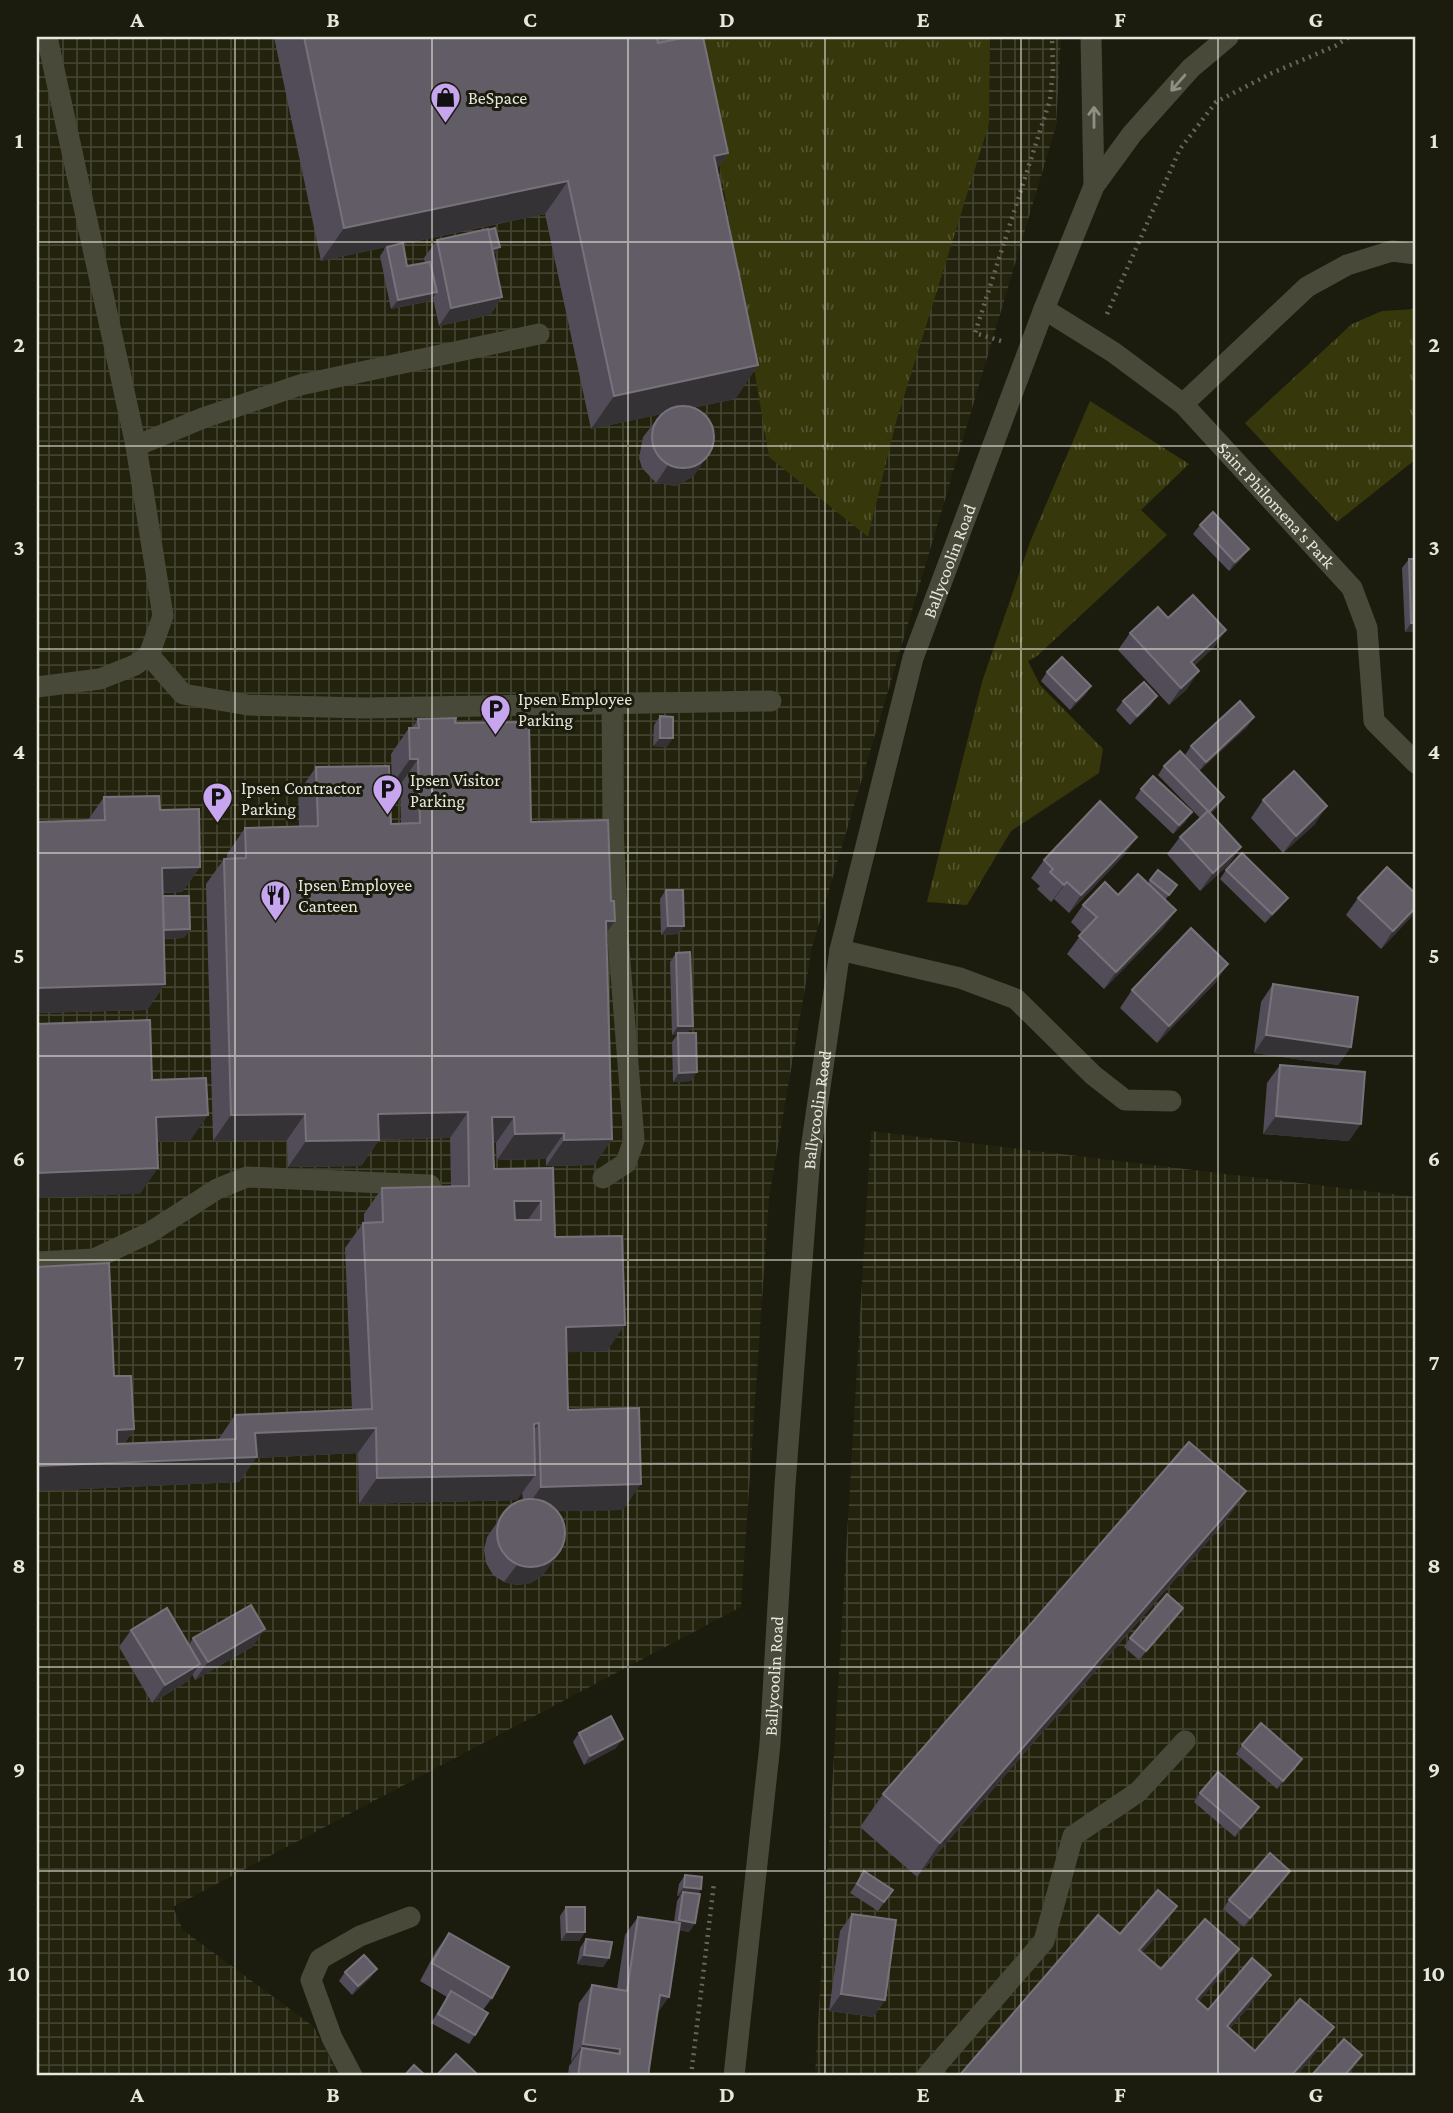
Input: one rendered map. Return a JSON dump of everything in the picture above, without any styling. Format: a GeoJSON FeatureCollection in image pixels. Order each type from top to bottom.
{"type":"FeatureCollection","features":[{"type":"Feature","properties":{"kind":"main road"},"geometry":{"type":"LineString","coordinates":[[37,687],[100,678],[135,665],[149,655],[163,616],[136,446],[47,37]]}},
{"type":"Feature","properties":{"kind":"main road","name":"Ballycoolin Road"},"geometry":{"type":"LineString","coordinates":[[1091,37],[1094,186]]}},
{"type":"Feature","properties":{"kind":"main road","name":"Ballycoolin Road"},"geometry":{"type":"LineString","coordinates":[[734,2076],[770,1744],[785,1485],[810,1156],[840,950],[913,658],[1044,309],[1094,186],[1132,134],[1191,68],[1228,37]]}},
{"type":"Feature","properties":{"kind":"main road"},"geometry":{"type":"LineString","coordinates":[[1183,404],[1307,288],[1347,265],[1392,251],[1416,254]]}},
{"type":"Feature","properties":{"kind":"main road","name":"Saint Philomena's Park"},"geometry":{"type":"LineString","coordinates":[[1044,309],[1095,341],[1183,404],[1352,588],[1367,628],[1374,721],[1416,763]]}},
{"type":"Feature","properties":{"kind":"main road"},"geometry":{"type":"LineString","coordinates":[[136,446],[203,418],[300,385],[539,334]]}},
{"type":"Feature","properties":{"kind":"main road"},"geometry":{"type":"LineString","coordinates":[[149,655],[183,694],[248,705],[365,708],[771,701]]}},
{"type":"Feature","properties":{"kind":"main road"},"geometry":{"type":"LineString","coordinates":[[603,1178],[626,1163],[634,1140],[618,936],[613,827],[612,703]]}},
{"type":"Feature","properties":{"kind":"main road"},"geometry":{"type":"LineString","coordinates":[[840,950],[960,978],[1016,999],[1093,1075],[1125,1100],[1171,1101]]}},
{"type":"Feature","properties":{"kind":"main road"},"geometry":{"type":"LineString","coordinates":[[37,1262],[94,1259],[149,1233],[217,1189],[247,1177],[430,1185]]}},
{"type":"Feature","properties":{"kind":"main road"},"geometry":{"type":"LineString","coordinates":[[928,2076],[1044,1941],[1073,1836],[1138,1792],[1185,1741]]}},
{"type":"Feature","properties":{"kind":"main road"},"geometry":{"type":"LineString","coordinates":[[352,2076],[332,2038],[311,1980],[320,1959],[360,1936],[411,1917]]}},
{"type":"Feature","properties":{"kind":"path"},"geometry":{"type":"LineString","coordinates":[[1029,350],[975,333],[1050,100],[1052,37]]}},
{"type":"Feature","properties":{"kind":"path"},"geometry":{"type":"LineString","coordinates":[[1095,341],[1180,149],[1216,102],[1349,37]]}},
{"type":"Feature","properties":{"kind":"path"},"geometry":{"type":"LineString","coordinates":[[691,2076],[714,1883]]}},
{"type":"Feature","properties":{"kind":"shaded area"},"geometry":{"type":"Polygon","coordinates":[[[37,37],[1061,37],[1056,126],[812,947],[769,1198],[741,1607],[173,1907],[183,1930],[314,2027],[339,2076],[37,2076],[37,37]]]}},
{"type":"Feature","properties":{"kind":"shaded area"},"geometry":{"type":"Polygon","coordinates":[[[871,1131],[1416,1197],[1416,2076],[815,2076],[871,1131]]]}},
{"type":"Feature","properties":{"kind":"green space"},"geometry":{"type":"Polygon","coordinates":[[[698,37],[990,37],[989,124],[896,422],[868,537],[769,457],[698,37]]]}},
{"type":"Feature","properties":{"kind":"green space"},"geometry":{"type":"Polygon","coordinates":[[[1416,309],[1416,459],[1337,522],[1245,423],[1352,324],[1382,311],[1416,309]]]}},
{"type":"Feature","properties":{"kind":"green space"},"geometry":{"type":"Polygon","coordinates":[[[1090,401],[1189,464],[1141,510],[1167,535],[1037,656],[1028,661],[1040,685],[1103,749],[1099,773],[1011,831],[967,905],[927,902],[982,682],[1030,542],[1090,401]]]}},
{"type":"Feature","properties":{"kind":"building"},"geometry":{"type":"Polygon","coordinates":[[[304,37],[657,37],[658,43],[686,37],[703,37],[728,153],[714,156],[758,365],[614,396],[568,181],[344,228],[304,37]]]}},
{"type":"Feature","properties":{"kind":"building"},"geometry":{"type":"Polygon","coordinates":[[[657,37],[680,37],[681,38],[658,43],[657,37]]]}},
{"type":"Feature","properties":{"kind":"building"},"geometry":{"type":"Polygon","coordinates":[[[495,228],[500,247],[492,249],[488,230],[495,228]]]}},
{"type":"Feature","properties":{"kind":"building"},"geometry":{"type":"Polygon","coordinates":[[[488,229],[502,297],[451,308],[437,240],[488,229]]]}},
{"type":"Feature","properties":{"kind":"building"},"geometry":{"type":"Polygon","coordinates":[[[403,243],[407,266],[430,262],[437,292],[398,300],[387,247],[403,243]]]}},
{"type":"Feature","properties":{"kind":"building"},"geometry":{"type":"Polygon","coordinates":[[[683,406],[695,408],[705,415],[712,425],[712,449],[705,459],[695,466],[683,468],[671,466],[661,459],[654,449],[652,437],[654,425],[661,415],[671,408],[683,406]]]}},
{"type":"Feature","properties":{"kind":"building"},"geometry":{"type":"Polygon","coordinates":[[[1213,512],[1249,549],[1235,562],[1200,525],[1213,512]]]}},
{"type":"Feature","properties":{"kind":"building"},"geometry":{"type":"Polygon","coordinates":[[[1409,559],[1416,559],[1416,623],[1411,623],[1409,559]]]}},
{"type":"Feature","properties":{"kind":"building"},"geometry":{"type":"Polygon","coordinates":[[[1193,595],[1226,630],[1191,662],[1199,671],[1181,688],[1130,633],[1158,607],[1168,618],[1193,595]]]}},
{"type":"Feature","properties":{"kind":"building"},"geometry":{"type":"Polygon","coordinates":[[[1062,657],[1091,686],[1076,701],[1047,672],[1062,657]]]}},
{"type":"Feature","properties":{"kind":"building"},"geometry":{"type":"Polygon","coordinates":[[[1144,682],[1157,696],[1137,716],[1123,701],[1144,682]]]}},
{"type":"Feature","properties":{"kind":"building"},"geometry":{"type":"Polygon","coordinates":[[[1240,701],[1254,717],[1206,762],[1191,746],[1240,701]]]}},
{"type":"Feature","properties":{"kind":"building"},"geometry":{"type":"Polygon","coordinates":[[[660,716],[673,717],[673,738],[660,738],[660,716]]]}},
{"type":"Feature","properties":{"kind":"building"},"geometry":{"type":"Polygon","coordinates":[[[456,718],[455,723],[529,722],[531,822],[608,820],[611,901],[614,901],[615,921],[606,921],[612,1139],[564,1140],[564,1133],[515,1134],[514,1117],[492,1117],[494,1169],[553,1168],[555,1237],[622,1236],[625,1325],[566,1327],[568,1410],[639,1408],[641,1484],[541,1487],[539,1423],[534,1424],[535,1475],[377,1478],[376,1428],[255,1433],[257,1457],[37,1466],[37,1267],[109,1263],[114,1376],[131,1376],[134,1429],[117,1430],[117,1444],[236,1439],[235,1415],[372,1409],[363,1223],[383,1222],[382,1188],[469,1186],[468,1112],[378,1114],[379,1140],[306,1141],[305,1114],[231,1115],[224,859],[246,858],[245,828],[318,826],[316,767],[389,766],[391,824],[420,823],[418,759],[410,759],[409,728],[419,728],[418,719],[456,718]],[[514,1201],[515,1220],[541,1220],[541,1201],[514,1201]]]}},
{"type":"Feature","properties":{"kind":"building"},"geometry":{"type":"Polygon","coordinates":[[[1180,751],[1224,797],[1209,812],[1164,766],[1180,751]]]}},
{"type":"Feature","properties":{"kind":"building"},"geometry":{"type":"Polygon","coordinates":[[[1294,771],[1327,806],[1296,836],[1263,800],[1294,771]]]}},
{"type":"Feature","properties":{"kind":"building"},"geometry":{"type":"Polygon","coordinates":[[[1153,776],[1192,812],[1179,825],[1141,789],[1153,776]]]}},
{"type":"Feature","properties":{"kind":"building"},"geometry":{"type":"Polygon","coordinates":[[[159,796],[160,810],[199,809],[200,867],[162,868],[165,984],[37,988],[37,822],[105,820],[104,797],[159,796]]]}},
{"type":"Feature","properties":{"kind":"building"},"geometry":{"type":"Polygon","coordinates":[[[1100,801],[1137,837],[1081,895],[1050,872],[1053,869],[1044,860],[1100,801]]]}},
{"type":"Feature","properties":{"kind":"building"},"geometry":{"type":"Polygon","coordinates":[[[1208,811],[1241,847],[1213,873],[1180,837],[1208,811]]]}},
{"type":"Feature","properties":{"kind":"building"},"geometry":{"type":"Polygon","coordinates":[[[1242,853],[1288,898],[1272,914],[1226,870],[1242,853]]]}},
{"type":"Feature","properties":{"kind":"building"},"geometry":{"type":"Polygon","coordinates":[[[1387,867],[1416,894],[1416,907],[1393,931],[1358,898],[1387,867]]]}},
{"type":"Feature","properties":{"kind":"building"},"geometry":{"type":"Polygon","coordinates":[[[1158,870],[1177,885],[1169,895],[1150,880],[1158,870]]]}},
{"type":"Feature","properties":{"kind":"building"},"geometry":{"type":"Polygon","coordinates":[[[1138,874],[1176,910],[1116,972],[1079,936],[1097,917],[1083,905],[1105,882],[1118,895],[1138,874]]]}},
{"type":"Feature","properties":{"kind":"building"},"geometry":{"type":"Polygon","coordinates":[[[666,890],[683,890],[684,926],[668,926],[666,890]]]}},
{"type":"Feature","properties":{"kind":"building"},"geometry":{"type":"Polygon","coordinates":[[[163,896],[189,896],[190,929],[164,930],[163,896]]]}},
{"type":"Feature","properties":{"kind":"building"},"geometry":{"type":"Polygon","coordinates":[[[1191,928],[1228,964],[1169,1026],[1132,990],[1191,928]]]}},
{"type":"Feature","properties":{"kind":"building"},"geometry":{"type":"Polygon","coordinates":[[[690,952],[693,1026],[678,1026],[676,953],[690,952]]]}},
{"type":"Feature","properties":{"kind":"building"},"geometry":{"type":"Polygon","coordinates":[[[1273,984],[1358,997],[1351,1047],[1266,1035],[1273,984]]]}},
{"type":"Feature","properties":{"kind":"building"},"geometry":{"type":"Polygon","coordinates":[[[150,1020],[152,1080],[206,1078],[208,1115],[156,1117],[158,1168],[37,1173],[37,1024],[150,1020]]]}},
{"type":"Feature","properties":{"kind":"building"},"geometry":{"type":"Polygon","coordinates":[[[678,1033],[696,1033],[697,1072],[679,1073],[678,1033]]]}},
{"type":"Feature","properties":{"kind":"building"},"geometry":{"type":"Polygon","coordinates":[[[1280,1065],[1365,1072],[1361,1124],[1276,1116],[1280,1065]]]}},
{"type":"Feature","properties":{"kind":"building"},"geometry":{"type":"Polygon","coordinates":[[[1189,1442],[1246,1491],[940,1843],[883,1794],[1189,1442]]]}},
{"type":"Feature","properties":{"kind":"building"},"geometry":{"type":"Polygon","coordinates":[[[538,1499],[559,1514],[565,1526],[563,1546],[555,1557],[538,1567],[524,1567],[507,1557],[499,1546],[497,1526],[507,1509],[518,1501],[538,1499]]]}},
{"type":"Feature","properties":{"kind":"building"},"geometry":{"type":"Polygon","coordinates":[[[1167,1594],[1183,1608],[1146,1651],[1130,1638],[1167,1594]]]}},
{"type":"Feature","properties":{"kind":"building"},"geometry":{"type":"Polygon","coordinates":[[[251,1605],[265,1629],[208,1662],[193,1638],[251,1605]]]}},
{"type":"Feature","properties":{"kind":"building"},"geometry":{"type":"Polygon","coordinates":[[[167,1608],[200,1664],[165,1685],[131,1630],[167,1608]]]}},
{"type":"Feature","properties":{"kind":"building"},"geometry":{"type":"Polygon","coordinates":[[[611,1716],[623,1739],[590,1756],[579,1733],[611,1716]]]}},
{"type":"Feature","properties":{"kind":"building"},"geometry":{"type":"Polygon","coordinates":[[[1261,1723],[1302,1759],[1283,1781],[1242,1745],[1261,1723]]]}},
{"type":"Feature","properties":{"kind":"building"},"geometry":{"type":"Polygon","coordinates":[[[1218,1772],[1259,1807],[1241,1828],[1200,1793],[1218,1772]]]}},
{"type":"Feature","properties":{"kind":"building"},"geometry":{"type":"Polygon","coordinates":[[[1270,1853],[1290,1871],[1250,1918],[1229,1900],[1270,1853]]]}},
{"type":"Feature","properties":{"kind":"building"},"geometry":{"type":"Polygon","coordinates":[[[864,1871],[893,1890],[884,1902],[857,1884],[864,1871]]]}},
{"type":"Feature","properties":{"kind":"building"},"geometry":{"type":"Polygon","coordinates":[[[685,1875],[702,1877],[701,1889],[684,1887],[685,1875]]]}},
{"type":"Feature","properties":{"kind":"building"},"geometry":{"type":"Polygon","coordinates":[[[1158,1890],[1177,1906],[1139,1950],[1161,1969],[1205,1919],[1239,1949],[1196,1999],[1208,2010],[1252,1958],[1271,1975],[1227,2026],[1255,2051],[1300,1999],[1334,2027],[1291,2076],[959,2076],[1098,1915],[1120,1934],[1158,1890]]]}},
{"type":"Feature","properties":{"kind":"building"},"geometry":{"type":"Polygon","coordinates":[[[683,1892],[700,1894],[695,1923],[679,1920],[683,1892]]]}},
{"type":"Feature","properties":{"kind":"building"},"geometry":{"type":"Polygon","coordinates":[[[566,1907],[585,1907],[585,1932],[567,1932],[566,1907]]]}},
{"type":"Feature","properties":{"kind":"building"},"geometry":{"type":"Polygon","coordinates":[[[852,1914],[896,1920],[885,2000],[841,1994],[852,1914]]]}},
{"type":"Feature","properties":{"kind":"building"},"geometry":{"type":"Polygon","coordinates":[[[638,1917],[680,1923],[669,1997],[660,1995],[648,2076],[578,2076],[582,2048],[620,2054],[620,2049],[583,2044],[592,1985],[627,1991],[638,1917]]]}},
{"type":"Feature","properties":{"kind":"building"},"geometry":{"type":"Polygon","coordinates":[[[449,1933],[509,1967],[492,1998],[432,1963],[449,1933]]]}},
{"type":"Feature","properties":{"kind":"building"},"geometry":{"type":"Polygon","coordinates":[[[586,1939],[612,1942],[609,1958],[584,1955],[586,1939]]]}},
{"type":"Feature","properties":{"kind":"building"},"geometry":{"type":"Polygon","coordinates":[[[364,1955],[377,1969],[358,1986],[345,1972],[364,1955]]]}},
{"type":"Feature","properties":{"kind":"building"},"geometry":{"type":"Polygon","coordinates":[[[451,1991],[488,2013],[475,2035],[438,2014],[451,1991]]]}},
{"type":"Feature","properties":{"kind":"building"},"geometry":{"type":"Polygon","coordinates":[[[1344,2039],[1362,2055],[1344,2076],[1311,2076],[1344,2039]]]}},
{"type":"Feature","properties":{"kind":"building"},"geometry":{"type":"Polygon","coordinates":[[[456,2054],[476,2073],[473,2076],[436,2076],[456,2054]]]}},
{"type":"Feature","properties":{"kind":"building"},"geometry":{"type":"Polygon","coordinates":[[[414,2065],[426,2076],[404,2076],[414,2065]]]}},
{"type":"Feature","properties":{"kind":"place","name":"BeSpace"},"geometry":{"type":"Point","coordinates":[445,125]}},
{"type":"Feature","properties":{"kind":"place","name":"Ipsen Employee Parking"},"geometry":{"type":"Point","coordinates":[495,736]}},
{"type":"Feature","properties":{"kind":"place","name":"Ipsen Visitor Parking"},"geometry":{"type":"Point","coordinates":[387,817]}},
{"type":"Feature","properties":{"kind":"place","name":"Ipsen Contractor Parking"},"geometry":{"type":"Point","coordinates":[218,825]}},
{"type":"Feature","properties":{"kind":"place","name":"Ipsen Employee Canteen"},"geometry":{"type":"Point","coordinates":[275,922]}}]}
